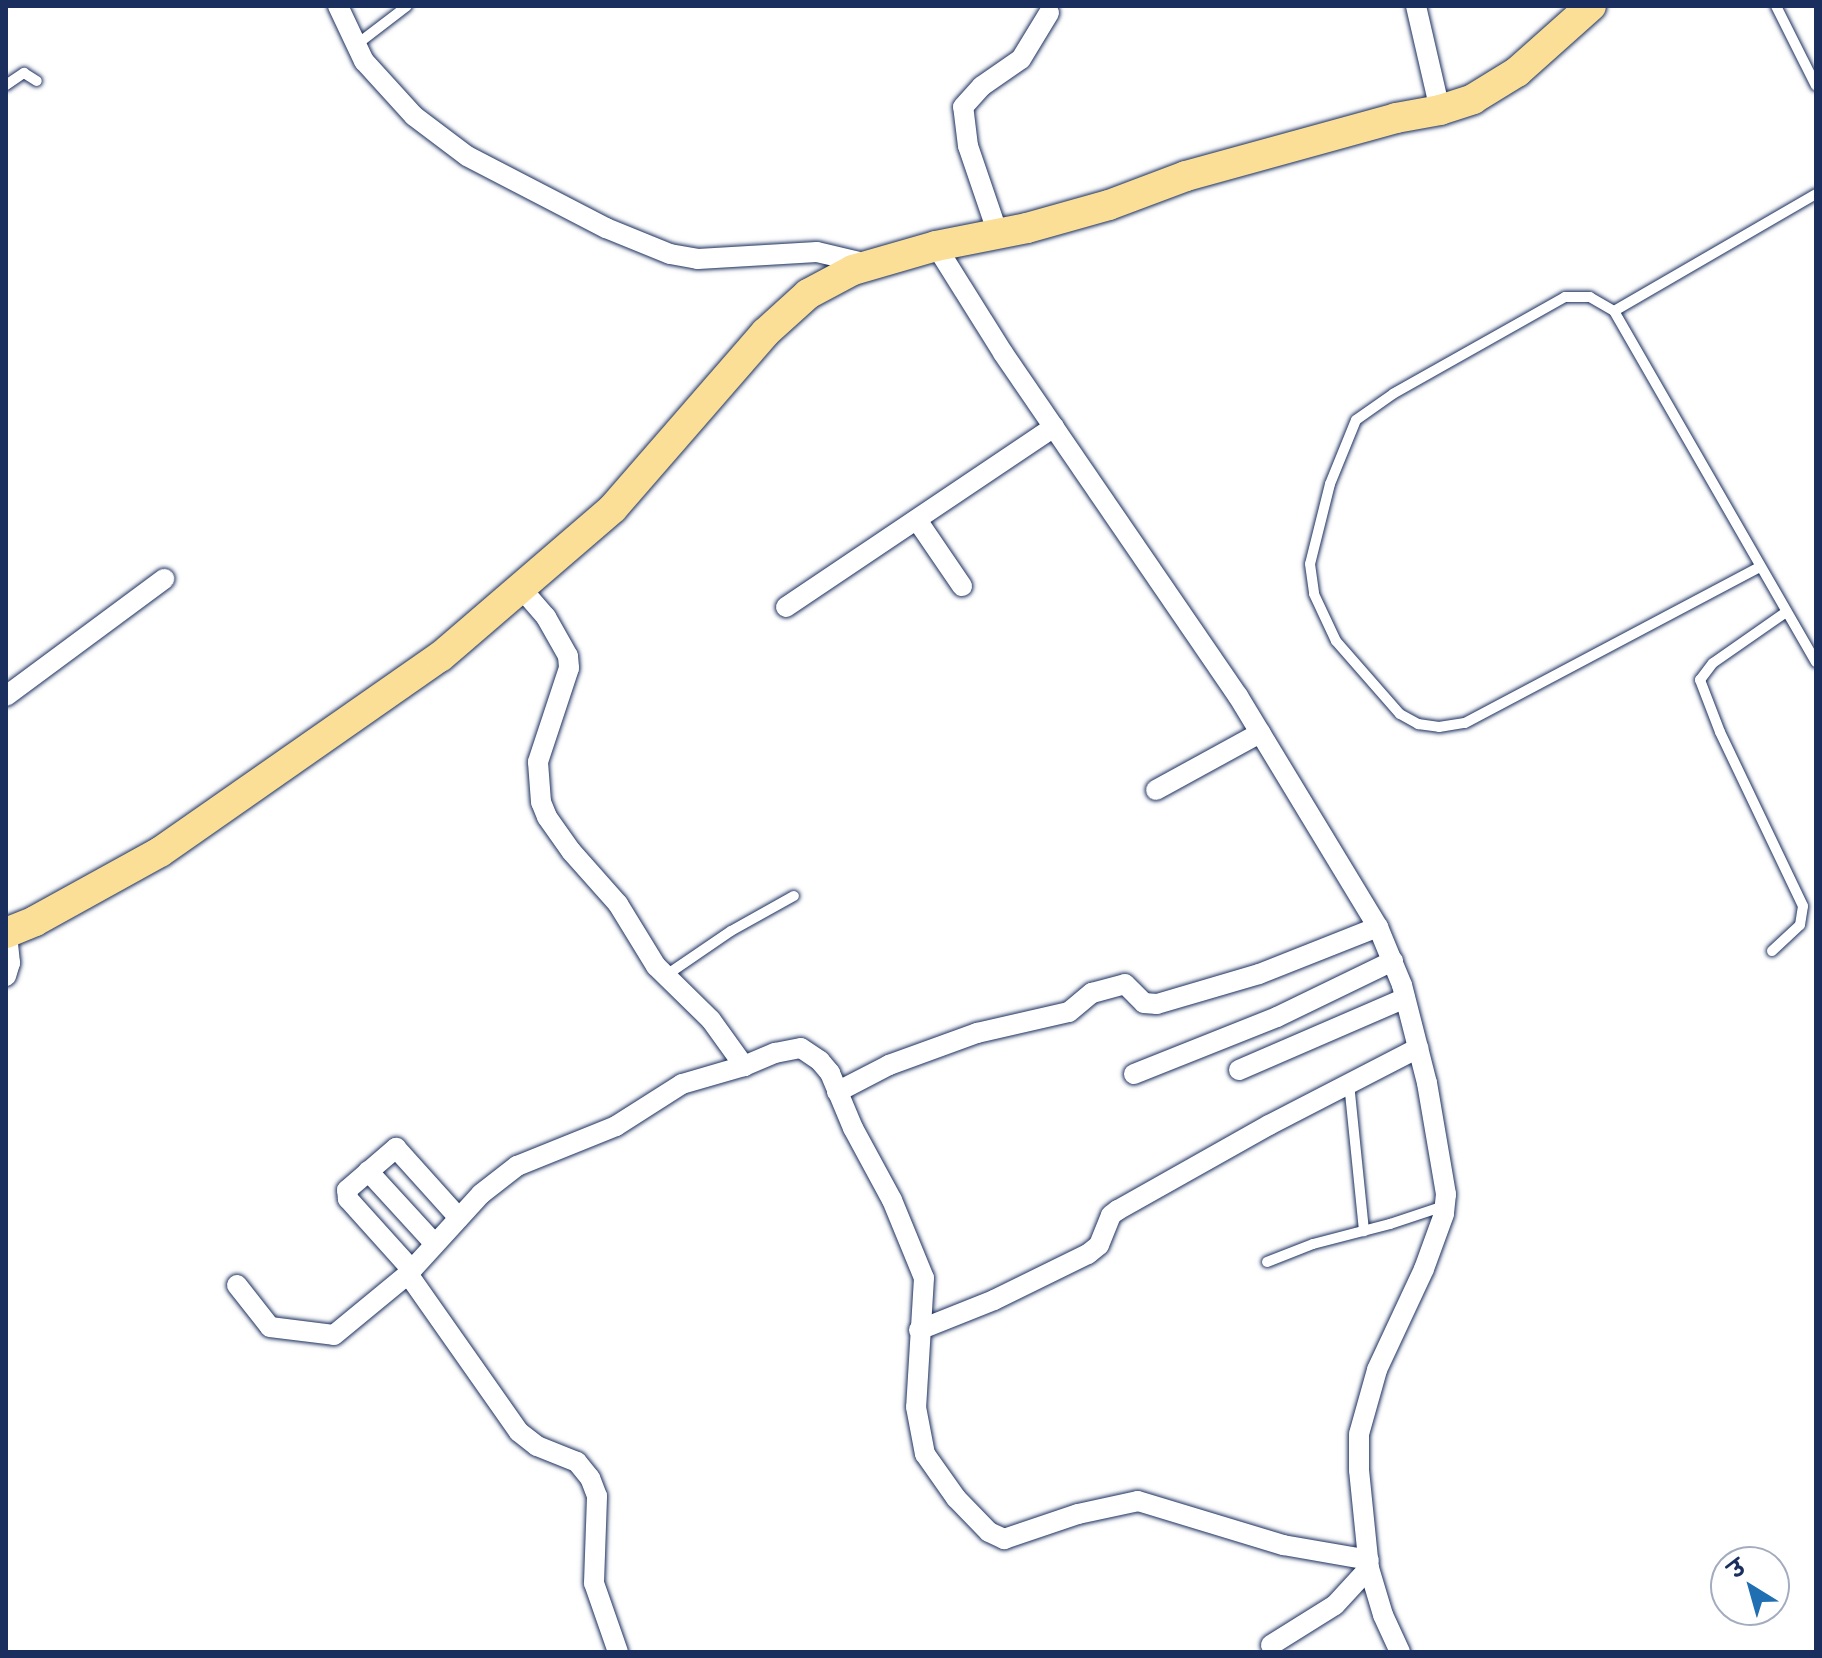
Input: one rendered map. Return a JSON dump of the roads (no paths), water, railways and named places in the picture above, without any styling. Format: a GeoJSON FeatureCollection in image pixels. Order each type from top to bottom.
{"type":"FeatureCollection","features":[{"type":"Feature","properties":{"kind":"main road"},"geometry":{"type":"LineString","coordinates":[[6,933],[160,852],[440,657],[613,508],[786,312],[819,288],[871,265],[936,246],[998,234],[1109,205],[1216,168],[1396,118],[1440,110],[1500,84],[1591,6]]}},
{"type":"Feature","properties":{"kind":"street"},"geometry":{"type":"LineString","coordinates":[[338,6],[356,45],[391,92],[442,138],[523,187],[639,244],[698,259],[817,252],[871,265]]}},
{"type":"Feature","properties":{"kind":"street"},"geometry":{"type":"LineString","coordinates":[[1416,6],[1440,110]]}},
{"type":"Feature","properties":{"kind":"street"},"geometry":{"type":"LineString","coordinates":[[998,234],[968,146],[963,107],[982,86],[1021,59],[1049,13]]}},
{"type":"Feature","properties":{"kind":"street"},"geometry":{"type":"LineString","coordinates":[[936,246],[1260,733],[1378,927],[1393,961],[1418,1048],[1442,1164],[1444,1205],[1424,1269],[1387,1345],[1364,1412],[1358,1455],[1369,1564],[1383,1615],[1400,1652]]}},
{"type":"Feature","properties":{"kind":"street"},"geometry":{"type":"LineString","coordinates":[[786,607],[1054,427]]}},
{"type":"Feature","properties":{"kind":"street"},"geometry":{"type":"LineString","coordinates":[[917,520],[962,586]]}},
{"type":"Feature","properties":{"kind":"street"},"geometry":{"type":"LineString","coordinates":[[6,696],[164,579]]}},
{"type":"Feature","properties":{"kind":"street"},"geometry":{"type":"LineString","coordinates":[[520,587],[546,617],[568,656],[567,677],[538,762],[541,802],[556,832],[618,904],[644,950],[665,976],[711,1020],[744,1066]]}},
{"type":"Feature","properties":{"kind":"street"},"geometry":{"type":"LineString","coordinates":[[1156,790],[1260,733]]}},
{"type":"Feature","properties":{"kind":"street"},"geometry":{"type":"LineString","coordinates":[[837,1092],[889,1065],[964,1037],[1069,1012],[1086,996],[1106,989],[1125,984],[1144,1003],[1157,1004],[1259,974],[1378,927]]}},
{"type":"Feature","properties":{"kind":"street"},"geometry":{"type":"LineString","coordinates":[[6,933],[10,963],[6,976]]}},
{"type":"Feature","properties":{"kind":"street"},"geometry":{"type":"LineString","coordinates":[[1134,1074],[1277,1017],[1393,961]]}},
{"type":"Feature","properties":{"kind":"street"},"geometry":{"type":"LineString","coordinates":[[1239,1070],[1405,998]]}},
{"type":"Feature","properties":{"kind":"street"},"geometry":{"type":"LineString","coordinates":[[237,1285],[270,1327],[334,1335],[410,1272],[481,1194],[517,1166],[616,1126],[682,1084],[744,1066],[775,1053],[801,1048],[820,1061],[837,1092],[892,1200],[924,1278],[916,1407],[925,1454],[956,1498],[997,1537],[1017,1536],[1078,1514],[1138,1501],[1283,1545],[1369,1564]]}},
{"type":"Feature","properties":{"kind":"street"},"geometry":{"type":"LineString","coordinates":[[919,1330],[994,1300],[1088,1254],[1099,1245],[1111,1215],[1118,1210],[1418,1048]]}},
{"type":"Feature","properties":{"kind":"street"},"geometry":{"type":"LineString","coordinates":[[459,1218],[401,1150],[391,1150],[347,1190],[346,1196],[410,1272],[519,1432],[537,1446],[577,1462],[590,1478],[597,1496],[594,1583],[618,1652]]}},
{"type":"Feature","properties":{"kind":"street"},"geometry":{"type":"LineString","coordinates":[[368,1171],[435,1244]]}},
{"type":"Feature","properties":{"kind":"street"},"geometry":{"type":"LineString","coordinates":[[1271,1645],[1335,1605],[1369,1564]]}},
{"type":"Feature","properties":{"kind":"lane"},"geometry":{"type":"LineString","coordinates":[[356,45],[407,6]]}},
{"type":"Feature","properties":{"kind":"lane"},"geometry":{"type":"LineString","coordinates":[[1776,6],[1816,86]]}},
{"type":"Feature","properties":{"kind":"lane"},"geometry":{"type":"LineString","coordinates":[[6,85],[24,73],[37,81]]}},
{"type":"Feature","properties":{"kind":"lane"},"geometry":{"type":"LineString","coordinates":[[1614,311],[1816,194]]}},
{"type":"Feature","properties":{"kind":"lane"},"geometry":{"type":"LineString","coordinates":[[1760,567],[1539,687],[1465,723],[1439,727],[1418,724],[1400,714],[1336,641],[1317,604],[1310,564],[1330,484],[1356,420],[1393,394],[1565,297],[1590,297],[1614,311],[1816,662]]}},
{"type":"Feature","properties":{"kind":"lane"},"geometry":{"type":"LineString","coordinates":[[1772,951],[1800,925],[1803,906],[1726,744],[1700,680],[1713,663],[1786,612]]}},
{"type":"Feature","properties":{"kind":"lane"},"geometry":{"type":"LineString","coordinates":[[665,976],[731,931],[794,896]]}},
{"type":"Feature","properties":{"kind":"lane"},"geometry":{"type":"LineString","coordinates":[[1349,1083],[1364,1231]]}},
{"type":"Feature","properties":{"kind":"lane"},"geometry":{"type":"LineString","coordinates":[[1267,1262],[1313,1244],[1444,1205]]}}]}
